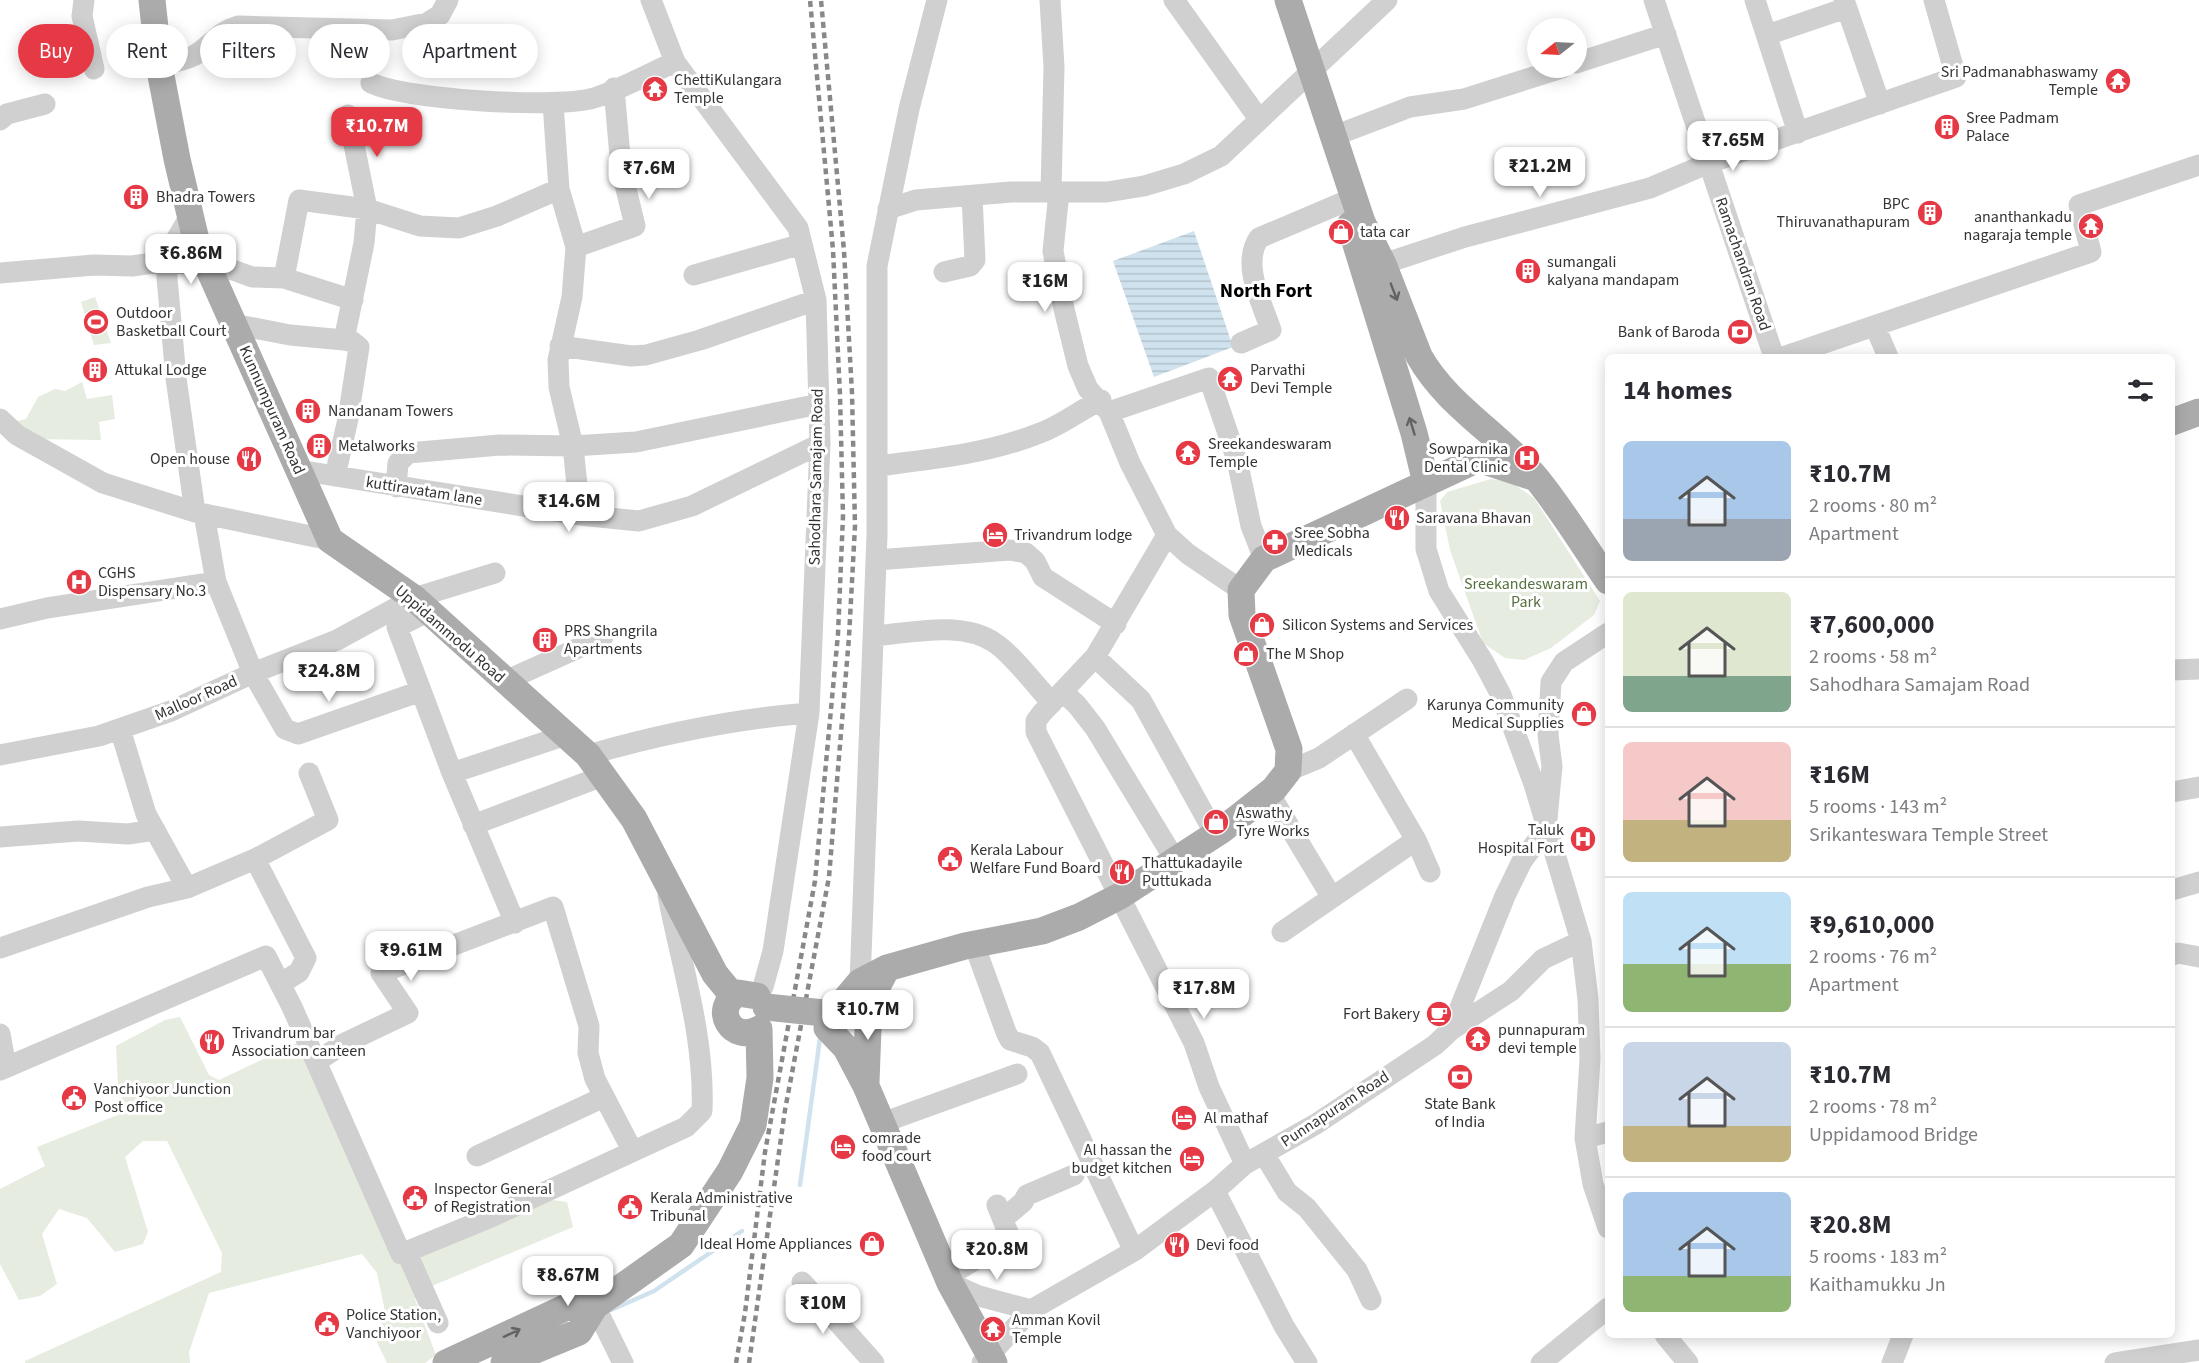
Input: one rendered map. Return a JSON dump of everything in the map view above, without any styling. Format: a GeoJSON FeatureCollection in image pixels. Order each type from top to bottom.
{"type":"FeatureCollection","features":[{"type":"Feature","properties":{"kind":"main road","name":"Kunnumpuram Road"},"geometry":{"type":"LineString","coordinates":[[152,0],[155,24]]}},
{"type":"Feature","properties":{"kind":"main road"},"geometry":{"type":"LineString","coordinates":[[1274,0],[1334,136],[1362,222],[1383,264],[1427,370],[1536,478],[1605,577]]}},
{"type":"Feature","properties":{"kind":"main road"},"geometry":{"type":"LineString","coordinates":[[1288,0],[1344,202],[1414,433],[1425,483]]}},
{"type":"Feature","properties":{"kind":"main road","name":"Kunnumpuram Road"},"geometry":{"type":"LineString","coordinates":[[162,78],[189,216],[206,266],[330,540]]}},
{"type":"Feature","properties":{"kind":"main road"},"geometry":{"type":"LineString","coordinates":[[2175,421],[2199,412]]}},
{"type":"Feature","properties":{"kind":"main road"},"geometry":{"type":"LineString","coordinates":[[829,1020],[865,992],[887,968],[974,944],[1042,931],[1079,917],[1120,896],[1215,834],[1269,793],[1288,771],[1289,749],[1242,615],[1241,590],[1264,559],[1478,459],[1536,478]]}},
{"type":"Feature","properties":{"kind":"main road","name":"Uppidammodu Road"},"geometry":{"type":"LineString","coordinates":[[330,540],[422,605],[566,735],[596,766],[634,819],[663,870],[677,906],[715,974],[749,1013],[748,1073],[753,1125],[730,1171],[681,1245],[598,1312]]}},
{"type":"Feature","properties":{"kind":"main road"},"geometry":{"type":"LineString","coordinates":[[865,992],[866,1086]]}},
{"type":"Feature","properties":{"kind":"main road"},"geometry":{"type":"LineString","coordinates":[[749,1013],[829,1020],[856,1033],[866,1048]]}},
{"type":"Feature","properties":{"kind":"main road"},"geometry":{"type":"LineString","coordinates":[[829,1020],[866,1086],[949,1279],[988,1361]]}},
{"type":"Feature","properties":{"kind":"main road"},"geometry":{"type":"LineString","coordinates":[[446,1363],[569,1306],[598,1312]]}},
{"type":"Feature","properties":{"kind":"main road"},"geometry":{"type":"LineString","coordinates":[[504,1363],[579,1332],[598,1312]]}},
{"type":"Feature","properties":{"kind":"street"},"geometry":{"type":"LineString","coordinates":[[84,0],[82,16],[84,24]]}},
{"type":"Feature","properties":{"kind":"street"},"geometry":{"type":"LineString","coordinates":[[188,58],[201,51],[213,38],[225,30],[238,26],[392,30],[427,23],[440,15],[448,0]]}},
{"type":"Feature","properties":{"kind":"street","name":"Sahodhara Samajam Road"},"geometry":{"type":"LineString","coordinates":[[651,0],[675,62],[798,228],[816,300],[820,444],[809,713],[773,951],[763,987],[749,1013]]}},
{"type":"Feature","properties":{"kind":"street"},"geometry":{"type":"LineString","coordinates":[[865,992],[876,560],[877,266],[888,209],[937,0]]}},
{"type":"Feature","properties":{"kind":"street"},"geometry":{"type":"LineString","coordinates":[[1050,0],[1054,68],[1053,251],[1064,309],[1085,381],[1088,389],[1105,406],[1134,472],[1167,535],[1188,554],[1241,590]]}},
{"type":"Feature","properties":{"kind":"street"},"geometry":{"type":"LineString","coordinates":[[1174,0],[1259,119]]}},
{"type":"Feature","properties":{"kind":"street"},"geometry":{"type":"LineString","coordinates":[[888,209],[916,200],[1055,191],[1107,192],[1144,186],[1184,174],[1221,156],[1387,0]]}},
{"type":"Feature","properties":{"kind":"street","name":"Ramachandran Road"},"geometry":{"type":"LineString","coordinates":[[1654,0],[1773,354]]}},
{"type":"Feature","properties":{"kind":"street"},"geometry":{"type":"LineString","coordinates":[[1755,0],[1798,133]]}},
{"type":"Feature","properties":{"kind":"street"},"geometry":{"type":"LineString","coordinates":[[1383,264],[1465,237],[1650,188],[1709,163],[1956,77],[1934,0]]}},
{"type":"Feature","properties":{"kind":"street"},"geometry":{"type":"LineString","coordinates":[[1767,35],[1845,4],[1880,104]]}},
{"type":"Feature","properties":{"kind":"street"},"geometry":{"type":"LineString","coordinates":[[1587,59],[1666,34]]}},
{"type":"Feature","properties":{"kind":"street"},"geometry":{"type":"LineString","coordinates":[[371,83],[402,92],[478,100],[553,103],[592,99],[675,62]]}},
{"type":"Feature","properties":{"kind":"street"},"geometry":{"type":"LineString","coordinates":[[1334,136],[1410,107],[1464,99],[1530,78]]}},
{"type":"Feature","properties":{"kind":"street"},"geometry":{"type":"LineString","coordinates":[[576,247],[635,226],[621,168],[615,88]]}},
{"type":"Feature","properties":{"kind":"street"},"geometry":{"type":"LineString","coordinates":[[553,103],[559,189],[576,247],[572,297],[560,346],[559,387],[573,446],[580,515]]}},
{"type":"Feature","properties":{"kind":"street"},"geometry":{"type":"LineString","coordinates":[[0,120],[7,114],[45,104]]}},
{"type":"Feature","properties":{"kind":"street"},"geometry":{"type":"LineString","coordinates":[[344,339],[364,243],[367,209],[348,115]]}},
{"type":"Feature","properties":{"kind":"street"},"geometry":{"type":"LineString","coordinates":[[1792,354],[2091,252],[2079,205],[2199,165]]}},
{"type":"Feature","properties":{"kind":"street"},"geometry":{"type":"LineString","coordinates":[[284,278],[299,200],[367,209],[420,226],[459,228],[497,216],[559,189]]}},
{"type":"Feature","properties":{"kind":"street"},"geometry":{"type":"LineString","coordinates":[[944,272],[970,266],[975,260],[972,196]]}},
{"type":"Feature","properties":{"kind":"street"},"geometry":{"type":"LineString","coordinates":[[1241,343],[1271,330],[1255,280],[1252,260],[1252,248],[1259,238],[1344,202]]}},
{"type":"Feature","properties":{"kind":"street"},"geometry":{"type":"LineString","coordinates":[[189,216],[171,248],[167,261],[176,378],[199,513],[216,582],[253,673],[285,729],[298,734],[421,691]]}},
{"type":"Feature","properties":{"kind":"street"},"geometry":{"type":"LineString","coordinates":[[694,275],[802,244]]}},
{"type":"Feature","properties":{"kind":"street"},"geometry":{"type":"LineString","coordinates":[[0,273],[94,265],[132,266],[167,261],[206,266],[252,277],[284,278],[353,300]]}},
{"type":"Feature","properties":{"kind":"street"},"geometry":{"type":"LineString","coordinates":[[560,346],[631,356],[646,355],[700,340],[816,300]]}},
{"type":"Feature","properties":{"kind":"street"},"geometry":{"type":"LineString","coordinates":[[233,324],[290,335],[344,339],[356,343],[360,350],[335,476]]}},
{"type":"Feature","properties":{"kind":"street"},"geometry":{"type":"LineString","coordinates":[[1875,326],[1887,354]]}},
{"type":"Feature","properties":{"kind":"street"},"geometry":{"type":"LineString","coordinates":[[877,466],[954,458],[1025,439],[1105,406],[1209,378],[1237,460],[1251,526],[1264,559]]}},
{"type":"Feature","properties":{"kind":"street"},"geometry":{"type":"LineString","coordinates":[[396,487],[398,463],[408,453],[500,445],[573,446],[636,442],[819,404]]}},
{"type":"Feature","properties":{"kind":"street","name":"Uppidammodu Road"},"geometry":{"type":"LineString","coordinates":[[0,419],[8,440],[103,483],[199,513],[330,540]]}},
{"type":"Feature","properties":{"kind":"street","name":"kuttiravatam lane"},"geometry":{"type":"LineString","coordinates":[[298,470],[624,521],[665,515],[692,506],[820,444]]}},
{"type":"Feature","properties":{"kind":"street"},"geometry":{"type":"LineString","coordinates":[[1425,483],[1426,549],[1439,591],[1483,661],[1501,695],[1526,759],[1581,941],[1588,999],[1590,1059],[1585,1138],[1593,1184],[1605,1219]]}},
{"type":"Feature","properties":{"kind":"street"},"geometry":{"type":"LineString","coordinates":[[1167,535],[1095,657],[1036,721],[1038,739],[1194,1043],[1209,1087],[1245,1164]]}},
{"type":"Feature","properties":{"kind":"street"},"geometry":{"type":"LineString","coordinates":[[876,560],[1010,550],[1026,553],[1035,561],[1043,578],[1116,624]]}},
{"type":"Feature","properties":{"kind":"street"},"geometry":{"type":"LineString","coordinates":[[495,573],[422,605],[397,627],[452,773],[515,923]]}},
{"type":"Feature","properties":{"kind":"street"},"geometry":{"type":"LineString","coordinates":[[0,619],[47,608],[216,582]]}},
{"type":"Feature","properties":{"kind":"street","name":"Malloor Road"},"geometry":{"type":"LineString","coordinates":[[0,755],[99,736],[171,711],[253,673],[422,605]]}},
{"type":"Feature","properties":{"kind":"street"},"geometry":{"type":"LineString","coordinates":[[873,636],[944,630],[982,636],[996,643],[1058,698],[1077,705],[1095,728],[1175,860]]}},
{"type":"Feature","properties":{"kind":"street"},"geometry":{"type":"LineString","coordinates":[[1546,829],[1552,766],[1548,735],[1551,682],[1564,662],[1605,635]]}},
{"type":"Feature","properties":{"kind":"street"},"geometry":{"type":"LineString","coordinates":[[505,681],[603,638]]}},
{"type":"Feature","properties":{"kind":"street"},"geometry":{"type":"LineString","coordinates":[[1095,657],[1141,700],[1215,834]]}},
{"type":"Feature","properties":{"kind":"street"},"geometry":{"type":"LineString","coordinates":[[2175,670],[2199,669]]}},
{"type":"Feature","properties":{"kind":"street"},"geometry":{"type":"LineString","coordinates":[[1288,771],[1319,758],[1407,699]]}},
{"type":"Feature","properties":{"kind":"street"},"geometry":{"type":"LineString","coordinates":[[473,825],[596,766],[634,742],[714,724],[809,713]]}},
{"type":"Feature","properties":{"kind":"street"},"geometry":{"type":"LineString","coordinates":[[120,729],[136,786],[155,830],[187,888]]}},
{"type":"Feature","properties":{"kind":"street"},"geometry":{"type":"LineString","coordinates":[[1354,734],[1416,840],[1430,872]]}},
{"type":"Feature","properties":{"kind":"street"},"geometry":{"type":"LineString","coordinates":[[452,773],[566,735]]}},
{"type":"Feature","properties":{"kind":"street"},"geometry":{"type":"LineString","coordinates":[[0,948],[148,897],[187,888],[255,859],[328,820],[309,773]]}},
{"type":"Feature","properties":{"kind":"street"},"geometry":{"type":"LineString","coordinates":[[2175,791],[2199,787]]}},
{"type":"Feature","properties":{"kind":"street"},"geometry":{"type":"LineString","coordinates":[[1269,793],[1331,896]]}},
{"type":"Feature","properties":{"kind":"street","name":"Punnapuram Road"},"geometry":{"type":"LineString","coordinates":[[988,1361],[1031,1310],[1134,1251],[1215,1191],[1245,1164],[1316,1124],[1435,1045],[1451,1030],[1505,896],[1522,861],[1546,829]]}},
{"type":"Feature","properties":{"kind":"street"},"geometry":{"type":"LineString","coordinates":[[0,837],[78,831],[128,834],[155,830]]}},
{"type":"Feature","properties":{"kind":"street"},"geometry":{"type":"LineString","coordinates":[[1282,932],[1331,896],[1416,840]]}},
{"type":"Feature","properties":{"kind":"street"},"geometry":{"type":"LineString","coordinates":[[255,859],[306,958],[306,963],[299,972],[280,984]]}},
{"type":"Feature","properties":{"kind":"street"},"geometry":{"type":"LineString","coordinates":[[0,1034],[3,1068],[266,956],[316,1062],[401,1254],[490,1217],[686,1126],[702,1111],[702,1065],[695,1018],[663,870]]}},
{"type":"Feature","properties":{"kind":"street"},"geometry":{"type":"LineString","coordinates":[[2175,889],[2199,882]]}},
{"type":"Feature","properties":{"kind":"street"},"geometry":{"type":"LineString","coordinates":[[316,1062],[343,1044],[408,1012],[381,974],[553,907],[589,1026],[590,1062],[604,1097],[632,1150]]}},
{"type":"Feature","properties":{"kind":"street"},"geometry":{"type":"LineString","coordinates":[[1451,1030],[1510,991],[1543,959],[1581,941]]}},
{"type":"Feature","properties":{"kind":"street"},"geometry":{"type":"LineString","coordinates":[[974,944],[1010,1040],[1032,1047],[1040,1053],[1134,1251]]}},
{"type":"Feature","properties":{"kind":"street"},"geometry":{"type":"LineString","coordinates":[[2175,954],[2199,957]]}},
{"type":"Feature","properties":{"kind":"street"},"geometry":{"type":"LineString","coordinates":[[882,1123],[1017,1074]]}},
{"type":"Feature","properties":{"kind":"street"},"geometry":{"type":"LineString","coordinates":[[477,1156],[604,1097]]}},
{"type":"Feature","properties":{"kind":"street"},"geometry":{"type":"LineString","coordinates":[[1585,1138],[1605,1133]]}},
{"type":"Feature","properties":{"kind":"street"},"geometry":{"type":"LineString","coordinates":[[1264,1154],[1287,1192],[1307,1209],[1357,1270],[1371,1300]]}},
{"type":"Feature","properties":{"kind":"street"},"geometry":{"type":"LineString","coordinates":[[1031,1310],[979,1296],[949,1279],[993,1249],[1009,1235],[1000,1212],[1023,1202],[1027,1195],[1074,1175]]}},
{"type":"Feature","properties":{"kind":"street"},"geometry":{"type":"LineString","coordinates":[[1215,1191],[1301,1361]]}},
{"type":"Feature","properties":{"kind":"street"},"geometry":{"type":"LineString","coordinates":[[406,1251],[438,1323]]}},
{"type":"Feature","properties":{"kind":"street"},"geometry":{"type":"LineString","coordinates":[[802,1282],[874,1363]]}},
{"type":"Feature","properties":{"kind":"street"},"geometry":{"type":"LineString","coordinates":[[1540,1363],[1605,1310]]}},
{"type":"Feature","properties":{"kind":"street"},"geometry":{"type":"LineString","coordinates":[[598,1312],[621,1358]]}},
{"type":"Feature","properties":{"kind":"street"},"geometry":{"type":"LineString","coordinates":[[1672,1338],[1688,1363]]}},
{"type":"Feature","properties":{"kind":"street"},"geometry":{"type":"LineString","coordinates":[[1892,1363],[1902,1338]]}},
{"type":"Feature","properties":{"kind":"street"},"geometry":{"type":"LineString","coordinates":[[2115,1363],[2199,1350]]}},
{"type":"Feature","properties":{"kind":"green space","name":"Outdoor Basketball Court"},"geometry":{"type":"Polygon","coordinates":[[[95,297],[111,343],[94,345],[81,302],[95,297]]]}},
{"type":"Feature","properties":{"kind":"green space"},"geometry":{"type":"Polygon","coordinates":[[[82,382],[87,399],[112,395],[115,419],[99,422],[101,440],[29,439],[18,421],[26,419],[38,397],[55,389],[65,391],[82,382]]]}},
{"type":"Feature","properties":{"kind":"green space","name":"Sreekandeswaram Park"},"geometry":{"type":"Polygon","coordinates":[[[1491,479],[1509,481],[1534,498],[1600,601],[1594,615],[1551,648],[1524,660],[1505,658],[1483,643],[1450,550],[1440,501],[1447,492],[1491,479]]]}},
{"type":"Feature","properties":{"kind":"green space"},"geometry":{"type":"Polygon","coordinates":[[[180,1017],[209,1075],[219,1080],[297,1043],[390,1253],[545,1199],[567,1202],[573,1227],[432,1286],[415,1299],[436,1355],[425,1363],[387,1363],[374,1336],[386,1316],[377,1273],[362,1254],[209,1293],[189,1352],[190,1363],[25,1363],[25,1361],[221,1272],[222,1253],[167,1141],[143,1141],[125,1157],[148,1232],[143,1244],[115,1252],[87,1218],[59,1209],[42,1234],[57,1284],[40,1296],[19,1300],[0,1264],[0,1189],[45,1166],[37,1147],[125,1112],[118,1085],[116,1046],[165,1020],[180,1017]]]}},
{"type":"Feature","properties":{"kind":"water"},"geometry":{"type":"Polygon","coordinates":[[[1194,231],[1233,347],[1154,377],[1113,261],[1194,231]]]}},
{"type":"Feature","properties":{"kind":"waterway"},"geometry":{"type":"LineString","coordinates":[[800,1185],[820,1038]]}},
{"type":"Feature","properties":{"kind":"waterway"},"geometry":{"type":"LineString","coordinates":[[611,1310],[654,1291],[742,1231]]}},
{"type":"Feature","properties":{"kind":"railway"},"geometry":{"type":"LineString","coordinates":[[736,1363],[745,1313],[765,1152],[815,881],[838,634],[843,516],[840,395],[833,250],[810,0]]}},
{"type":"Feature","properties":{"kind":"railway"},"geometry":{"type":"LineString","coordinates":[[749,1363],[785,1110],[829,877],[849,637],[855,526],[852,393],[844,251],[821,0]]}},
{"type":"Feature","properties":{"kind":"place","name":"Sri Padmanabhaswamy Temple"},"geometry":{"type":"Point","coordinates":[2118,81]}},
{"type":"Feature","properties":{"kind":"place","name":"ChettiKulangara Temple"},"geometry":{"type":"Point","coordinates":[655,89]}},
{"type":"Feature","properties":{"kind":"place","name":"Sree Padmam Palace"},"geometry":{"type":"Point","coordinates":[1947,127]}},
{"type":"Feature","properties":{"kind":"place","name":"Bhadra Towers"},"geometry":{"type":"Point","coordinates":[136,197]}},
{"type":"Feature","properties":{"kind":"place","name":"BPC Thiruvanathapuram"},"geometry":{"type":"Point","coordinates":[1930,213]}},
{"type":"Feature","properties":{"kind":"place","name":"ananthankadu nagaraja temple"},"geometry":{"type":"Point","coordinates":[2091,226]}},
{"type":"Feature","properties":{"kind":"place","name":"tata car"},"geometry":{"type":"Point","coordinates":[1341,232]}},
{"type":"Feature","properties":{"kind":"place","name":"sumangali kalyana mandapam"},"geometry":{"type":"Point","coordinates":[1528,271]}},
{"type":"Feature","properties":{"kind":"place","name":"Outdoor Basketball Court"},"geometry":{"type":"Point","coordinates":[96,322]}},
{"type":"Feature","properties":{"kind":"place","name":"Bank of Baroda"},"geometry":{"type":"Point","coordinates":[1740,332]}},
{"type":"Feature","properties":{"kind":"place","name":"Attukal Lodge"},"geometry":{"type":"Point","coordinates":[95,370]}},
{"type":"Feature","properties":{"kind":"place","name":"Parvathi Devi Temple"},"geometry":{"type":"Point","coordinates":[1230,379]}},
{"type":"Feature","properties":{"kind":"place","name":"Nandanam Towers"},"geometry":{"type":"Point","coordinates":[308,411]}},
{"type":"Feature","properties":{"kind":"place","name":"Metalworks"},"geometry":{"type":"Point","coordinates":[319,446]}},
{"type":"Feature","properties":{"kind":"place","name":"Sreekandeswaram Temple"},"geometry":{"type":"Point","coordinates":[1188,453]}},
{"type":"Feature","properties":{"kind":"place","name":"Sowparnika Dental Clinic"},"geometry":{"type":"Point","coordinates":[1527,458]}},
{"type":"Feature","properties":{"kind":"place","name":"Open house"},"geometry":{"type":"Point","coordinates":[249,459]}},
{"type":"Feature","properties":{"kind":"place","name":"Saravana Bhavan"},"geometry":{"type":"Point","coordinates":[1397,518]}},
{"type":"Feature","properties":{"kind":"place","name":"Trivandrum lodge"},"geometry":{"type":"Point","coordinates":[995,535]}},
{"type":"Feature","properties":{"kind":"place","name":"Sree Sobha Medicals"},"geometry":{"type":"Point","coordinates":[1275,542]}},
{"type":"Feature","properties":{"kind":"place","name":"CGHS Dispensary No.3"},"geometry":{"type":"Point","coordinates":[79,582]}},
{"type":"Feature","properties":{"kind":"place","name":"Silicon Systems and Services"},"geometry":{"type":"Point","coordinates":[1262,625]}},
{"type":"Feature","properties":{"kind":"place","name":"PRS Shangrila Apartments"},"geometry":{"type":"Point","coordinates":[545,640]}},
{"type":"Feature","properties":{"kind":"place","name":"The M Shop"},"geometry":{"type":"Point","coordinates":[1246,654]}},
{"type":"Feature","properties":{"kind":"place","name":"Karunya Community Medical Supplies"},"geometry":{"type":"Point","coordinates":[1584,714]}},
{"type":"Feature","properties":{"kind":"place","name":"Aswathy Tyre Works"},"geometry":{"type":"Point","coordinates":[1216,822]}},
{"type":"Feature","properties":{"kind":"place","name":"Taluk Hospital Fort"},"geometry":{"type":"Point","coordinates":[1583,839]}},
{"type":"Feature","properties":{"kind":"place","name":"Kerala Labour Welfare Fund Board"},"geometry":{"type":"Point","coordinates":[950,859]}},
{"type":"Feature","properties":{"kind":"place","name":"Thattukadayile Puttukada"},"geometry":{"type":"Point","coordinates":[1122,872]}},
{"type":"Feature","properties":{"kind":"place","name":"Fort Bakery"},"geometry":{"type":"Point","coordinates":[1439,1014]}},
{"type":"Feature","properties":{"kind":"place","name":"punnapuram devi temple"},"geometry":{"type":"Point","coordinates":[1478,1039]}},
{"type":"Feature","properties":{"kind":"place","name":"Trivandrum bar Association canteen"},"geometry":{"type":"Point","coordinates":[212,1042]}},
{"type":"Feature","properties":{"kind":"place","name":"State Bank of India"},"geometry":{"type":"Point","coordinates":[1460,1077]}},
{"type":"Feature","properties":{"kind":"place","name":"Vanchiyoor Junction Post office"},"geometry":{"type":"Point","coordinates":[74,1098]}},
{"type":"Feature","properties":{"kind":"place","name":"Al mathaf"},"geometry":{"type":"Point","coordinates":[1184,1118]}},
{"type":"Feature","properties":{"kind":"place","name":"comrade food court"},"geometry":{"type":"Point","coordinates":[843,1147]}},
{"type":"Feature","properties":{"kind":"place","name":"Al hassan the budget kitchen"},"geometry":{"type":"Point","coordinates":[1192,1159]}},
{"type":"Feature","properties":{"kind":"place","name":"Inspector General of Registration"},"geometry":{"type":"Point","coordinates":[415,1198]}},
{"type":"Feature","properties":{"kind":"place","name":"Kerala Administrative Tribunal"},"geometry":{"type":"Point","coordinates":[630,1207]}},
{"type":"Feature","properties":{"kind":"place","name":"Ideal Home Appliances"},"geometry":{"type":"Point","coordinates":[872,1244]}},
{"type":"Feature","properties":{"kind":"place","name":"Devi food"},"geometry":{"type":"Point","coordinates":[1177,1245]}},
{"type":"Feature","properties":{"kind":"place","name":"Police Station, Vanchiyoor"},"geometry":{"type":"Point","coordinates":[327,1324]}},
{"type":"Feature","properties":{"kind":"place","name":"Amman Kovil Temple"},"geometry":{"type":"Point","coordinates":[993,1329]}},
{"type":"Feature","properties":{"kind":"district","name":"North Fort"},"geometry":{"type":"Point","coordinates":[1266,291]}}]}
